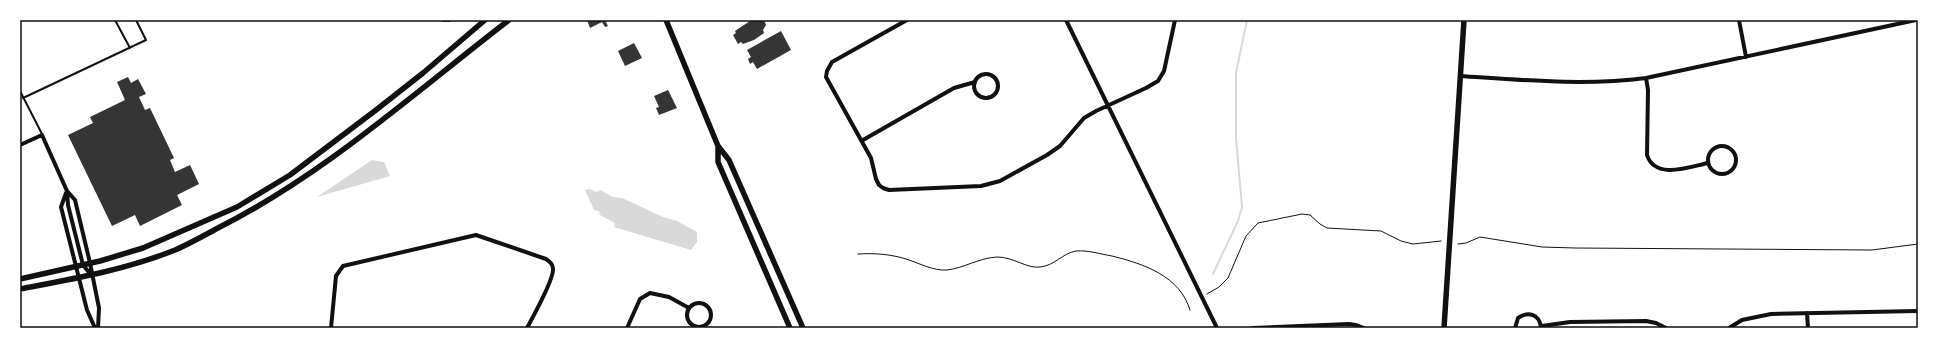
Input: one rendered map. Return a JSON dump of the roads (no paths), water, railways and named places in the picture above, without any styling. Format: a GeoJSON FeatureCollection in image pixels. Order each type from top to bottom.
{"type":"FeatureCollection","features":[{"type":"Feature","properties":{"kind":"main road"},"geometry":{"type":"LineString","coordinates":[[20,279],[90,263],[163,241],[237,207],[290,175],[423,73],[485,20]]}},
{"type":"Feature","properties":{"kind":"main road"},"geometry":{"type":"LineString","coordinates":[[20,289],[92,276],[176,250],[252,211],[309,175],[386,117],[509,20]]}},
{"type":"Feature","properties":{"kind":"main road"},"geometry":{"type":"LineString","coordinates":[[666,20],[718,146],[729,160],[803,328]]}},
{"type":"Feature","properties":{"kind":"main road"},"geometry":{"type":"LineString","coordinates":[[1444,328],[1464,20]]}},
{"type":"Feature","properties":{"kind":"main road"},"geometry":{"type":"LineString","coordinates":[[718,146],[718,162],[790,328]]}},
{"type":"Feature","properties":{"kind":"street"},"geometry":{"type":"LineString","coordinates":[[907,20],[832,62],[828,66],[826,77],[863,140],[874,163],[876,179],[883,188],[889,190],[981,186],[1000,181],[1048,155],[1060,146],[1084,118],[1158,80],[1164,71],[1174,20]]}},
{"type":"Feature","properties":{"kind":"street"},"geometry":{"type":"LineString","coordinates":[[1066,20],[1217,328]]}},
{"type":"Feature","properties":{"kind":"street"},"geometry":{"type":"LineString","coordinates":[[1739,20],[1746,57]]}},
{"type":"Feature","properties":{"kind":"street"},"geometry":{"type":"LineString","coordinates":[[1460,76],[1574,83],[1616,82],[1646,78],[1916,20]]}},
{"type":"Feature","properties":{"kind":"street"},"geometry":{"type":"LineString","coordinates":[[863,140],[954,88],[975,82],[979,76],[984,74],[991,74],[998,81],[998,89],[993,96],[981,96],[976,91],[975,82]]}},
{"type":"Feature","properties":{"kind":"street"},"geometry":{"type":"LineString","coordinates":[[1646,78],[1648,90],[1647,155],[1649,160],[1653,165],[1666,170],[1708,163]]}},
{"type":"Feature","properties":{"kind":"street"},"geometry":{"type":"LineString","coordinates":[[20,146],[42,135],[67,191],[75,200],[99,308],[98,328]]}},
{"type":"Feature","properties":{"kind":"street"},"geometry":{"type":"LineString","coordinates":[[1722,146],[1731,150],[1736,159],[1734,167],[1725,174],[1713,171],[1708,163],[1709,155],[1712,150],[1722,146]]}},
{"type":"Feature","properties":{"kind":"street"},"geometry":{"type":"LineString","coordinates":[[67,191],[68,204],[83,264],[92,276]]}},
{"type":"Feature","properties":{"kind":"street"},"geometry":{"type":"LineString","coordinates":[[67,191],[61,207],[87,310],[95,328]]}},
{"type":"Feature","properties":{"kind":"street"},"geometry":{"type":"LineString","coordinates":[[331,328],[336,276],[343,266],[476,235],[546,259],[553,267],[551,278],[528,328]]}},
{"type":"Feature","properties":{"kind":"street"},"geometry":{"type":"LineString","coordinates":[[627,328],[640,299],[650,293],[669,297],[689,308]]}},
{"type":"Feature","properties":{"kind":"street"},"geometry":{"type":"LineString","coordinates":[[695,304],[704,304],[710,310],[711,314],[708,323],[701,327],[691,324],[687,317],[689,308],[695,304]]}},
{"type":"Feature","properties":{"kind":"street"},"geometry":{"type":"LineString","coordinates":[[1730,328],[1742,320],[1756,316],[1807,313],[1918,311]]}},
{"type":"Feature","properties":{"kind":"street"},"geometry":{"type":"LineString","coordinates":[[1807,313],[1808,328]]}},
{"type":"Feature","properties":{"kind":"street"},"geometry":{"type":"LineString","coordinates":[[1515,328],[1515,322],[1524,314],[1533,314],[1537,317],[1542,327],[1570,322],[1646,321],[1656,323],[1666,328]]}},
{"type":"Feature","properties":{"kind":"street"},"geometry":{"type":"LineString","coordinates":[[1253,328],[1349,324],[1364,328]]}},
{"type":"Feature","properties":{"kind":"lane"},"geometry":{"type":"LineString","coordinates":[[115,20],[130,48]]}},
{"type":"Feature","properties":{"kind":"lane"},"geometry":{"type":"LineString","coordinates":[[24,98],[146,40],[136,20]]}},
{"type":"Feature","properties":{"kind":"lane"},"geometry":{"type":"LineString","coordinates":[[20,91],[42,135]]}},
{"type":"Feature","properties":{"kind":"waterway"},"geometry":{"type":"LineString","coordinates":[[1213,274],[1238,221],[1242,207],[1236,138],[1236,73],[1247,20]]}}]}
